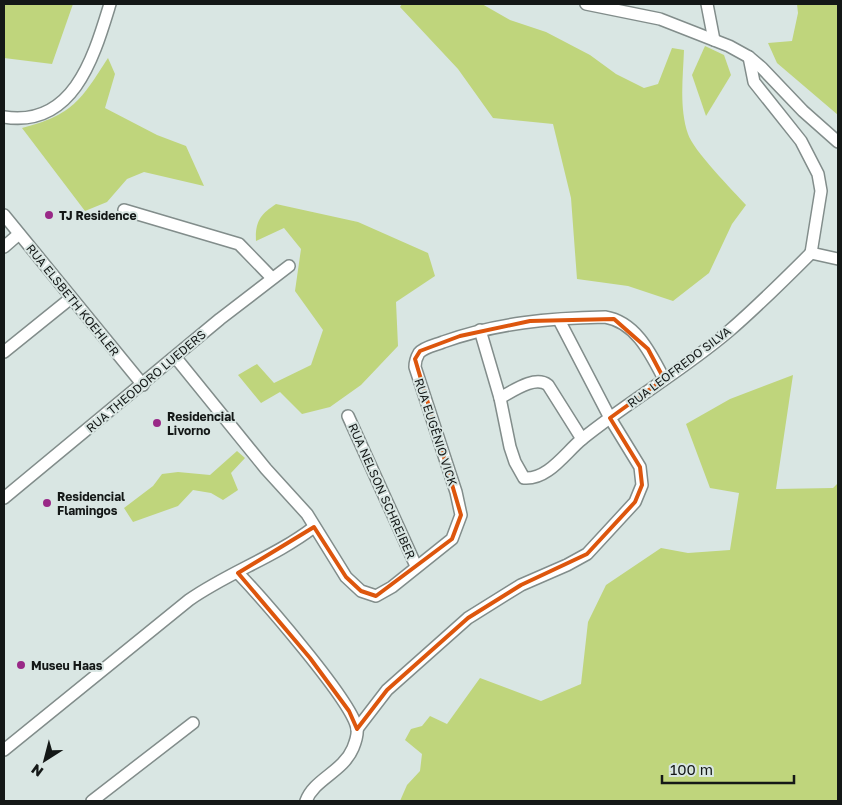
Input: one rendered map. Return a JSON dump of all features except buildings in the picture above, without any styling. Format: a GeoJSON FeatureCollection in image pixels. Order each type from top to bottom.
{"type":"FeatureCollection","features":[{"type":"Feature","properties":{"kind":"street"},"geometry":{"type":"LineString","coordinates":[[4,117],[15,119],[40,115],[69,95],[84,74],[110,4]]}},
{"type":"Feature","properties":{"kind":"street"},"geometry":{"type":"LineString","coordinates":[[586,4],[660,19],[714,40],[750,57],[803,111],[838,142]]}},
{"type":"Feature","properties":{"kind":"street"},"geometry":{"type":"LineString","coordinates":[[707,4],[714,40]]}},
{"type":"Feature","properties":{"kind":"street"},"geometry":{"type":"LineString","coordinates":[[750,57],[754,82],[802,141],[818,174],[821,191],[810,252],[838,259]]}},
{"type":"Feature","properties":{"kind":"street"},"geometry":{"type":"LineString","coordinates":[[124,210],[239,244],[272,278]]}},
{"type":"Feature","properties":{"kind":"street","name":"RUA ELSBETH KOEHLER"},"geometry":{"type":"LineString","coordinates":[[4,215],[142,385]]}},
{"type":"Feature","properties":{"kind":"street"},"geometry":{"type":"LineString","coordinates":[[4,247],[20,234]]}},
{"type":"Feature","properties":{"kind":"street","name":"RUA LEOFREDO SILVA"},"geometry":{"type":"LineString","coordinates":[[500,398],[510,447],[515,462],[524,478],[543,474],[582,439],[728,332],[810,252]]}},
{"type":"Feature","properties":{"kind":"street","name":"RUA THEODORO LUEDERS"},"geometry":{"type":"LineString","coordinates":[[4,498],[289,266]]}},
{"type":"Feature","properties":{"kind":"street"},"geometry":{"type":"LineString","coordinates":[[4,352],[71,298]]}},
{"type":"Feature","properties":{"kind":"street","name":"RUA EUGÊNIO VICK"},"geometry":{"type":"LineString","coordinates":[[314,527],[346,577],[361,591],[376,596],[392,588],[416,566],[439,551],[452,539],[461,515],[456,492],[415,367],[420,351],[480,330],[530,321],[614,319],[627,326],[648,349],[664,379]]}},
{"type":"Feature","properties":{"kind":"street"},"geometry":{"type":"LineString","coordinates":[[306,801],[320,784],[340,768],[347,759],[353,748],[357,729],[387,690],[468,618],[521,585],[587,554],[634,502],[642,485],[640,467],[610,418],[559,320]]}},
{"type":"Feature","properties":{"kind":"street"},"geometry":{"type":"LineString","coordinates":[[480,330],[500,398],[535,381],[542,381],[548,385],[582,439]]}},
{"type":"Feature","properties":{"kind":"street"},"geometry":{"type":"LineString","coordinates":[[4,750],[188,600],[208,586],[274,554],[314,527],[299,504],[266,469],[176,358]]}},
{"type":"Feature","properties":{"kind":"street","name":"RUA NELSON SCHREIBER"},"geometry":{"type":"LineString","coordinates":[[348,416],[416,566]]}},
{"type":"Feature","properties":{"kind":"street"},"geometry":{"type":"LineString","coordinates":[[238,573],[310,658],[350,711],[357,729]]}},
{"type":"Feature","properties":{"kind":"street"},"geometry":{"type":"LineString","coordinates":[[92,801],[193,722]]}},
{"type":"Feature","properties":{"kind":"highlighted area"},"geometry":{"type":"Polygon","coordinates":[[[614,319],[648,349],[664,379],[610,418],[640,467],[642,485],[635,502],[587,554],[521,585],[468,618],[387,690],[357,729],[349,711],[310,658],[238,573],[314,527],[346,577],[361,591],[376,596],[439,551],[452,539],[461,515],[415,359],[420,351],[460,336],[530,321],[614,319]]]}},
{"type":"Feature","properties":{"kind":"green space"},"geometry":{"type":"Polygon","coordinates":[[[4,4],[73,4],[52,64],[4,58],[4,4]]]}},
{"type":"Feature","properties":{"kind":"green space"},"geometry":{"type":"Polygon","coordinates":[[[402,4],[482,4],[510,20],[546,32],[590,55],[616,74],[644,88],[658,84],[672,48],[684,50],[683,114],[688,134],[705,160],[746,205],[732,224],[709,273],[673,301],[628,286],[577,279],[571,198],[553,124],[493,118],[458,69],[400,7],[402,4]]]}},
{"type":"Feature","properties":{"kind":"green space"},"geometry":{"type":"Polygon","coordinates":[[[797,4],[838,4],[838,115],[777,63],[768,43],[792,41],[798,13],[797,4]]]}},
{"type":"Feature","properties":{"kind":"green space"},"geometry":{"type":"Polygon","coordinates":[[[705,46],[724,55],[731,75],[706,116],[692,75],[705,46]]]}},
{"type":"Feature","properties":{"kind":"green space"},"geometry":{"type":"Polygon","coordinates":[[[108,58],[115,74],[105,108],[157,135],[186,146],[204,186],[144,172],[127,179],[107,202],[85,211],[22,128],[53,117],[74,104],[90,85],[108,58]]]}},
{"type":"Feature","properties":{"kind":"green space"},"geometry":{"type":"Polygon","coordinates":[[[276,204],[358,222],[428,253],[435,276],[396,302],[398,346],[361,385],[330,407],[302,414],[280,392],[261,403],[238,375],[257,364],[274,383],[311,365],[323,330],[295,291],[301,249],[284,228],[256,241],[260,219],[266,211],[276,204]]]}},
{"type":"Feature","properties":{"kind":"green space"},"geometry":{"type":"Polygon","coordinates":[[[793,375],[776,489],[833,488],[838,483],[838,801],[400,801],[407,785],[420,771],[422,754],[405,740],[411,729],[422,726],[430,716],[447,724],[480,678],[541,701],[581,684],[588,622],[606,585],[661,548],[688,553],[730,550],[739,493],[710,488],[686,424],[730,399],[793,375]]]}},
{"type":"Feature","properties":{"kind":"green space"},"geometry":{"type":"Polygon","coordinates":[[[237,451],[245,458],[231,473],[238,490],[223,500],[211,493],[193,490],[178,506],[133,522],[124,508],[153,486],[162,474],[178,472],[210,475],[237,451]]]}},
{"type":"Feature","properties":{"kind":"place","name":"TJ Residence"},"geometry":{"type":"Point","coordinates":[49,215]}},
{"type":"Feature","properties":{"kind":"place","name":"Residencial Livorno"},"geometry":{"type":"Point","coordinates":[157,423]}},
{"type":"Feature","properties":{"kind":"place","name":"Residencial Flamingos"},"geometry":{"type":"Point","coordinates":[47,503]}},
{"type":"Feature","properties":{"kind":"place","name":"Museu Haas"},"geometry":{"type":"Point","coordinates":[21,665]}}]}
